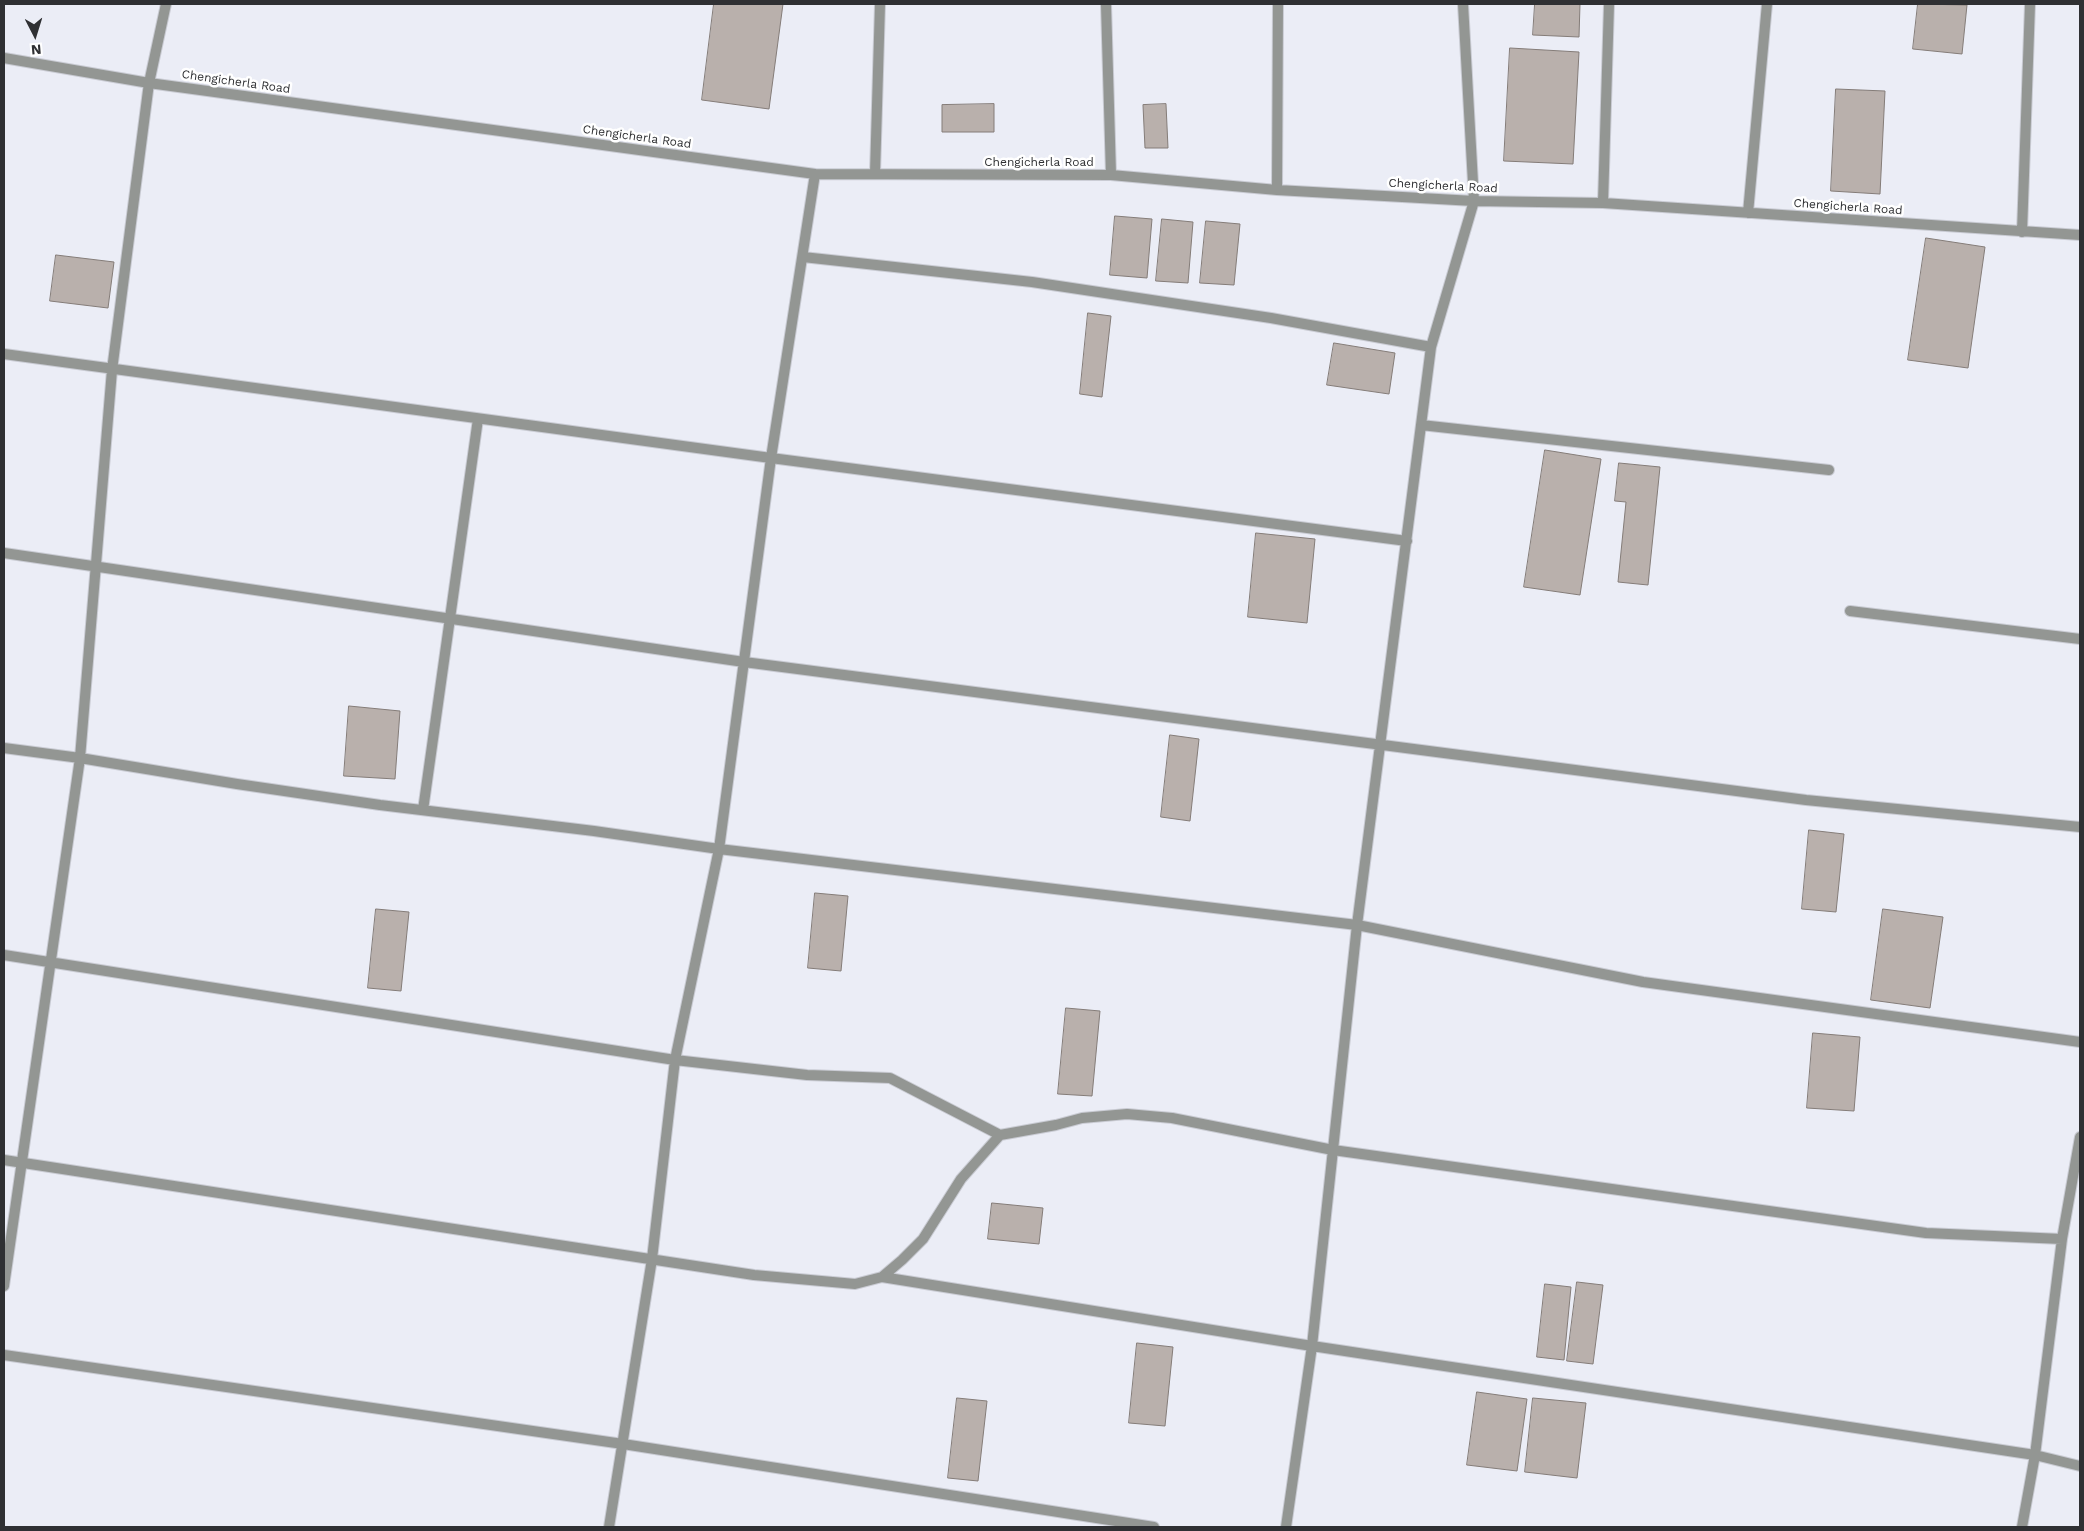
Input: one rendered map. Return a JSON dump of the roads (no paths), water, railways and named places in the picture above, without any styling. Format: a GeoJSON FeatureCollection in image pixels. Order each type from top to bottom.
{"type":"FeatureCollection","features":[{"type":"Feature","properties":{"kind":"street"},"geometry":{"type":"LineString","coordinates":[[4,1286],[80,758],[112,370],[149,83],[166,4]]}},
{"type":"Feature","properties":{"kind":"street"},"geometry":{"type":"LineString","coordinates":[[875,174],[880,4]]}},
{"type":"Feature","properties":{"kind":"street"},"geometry":{"type":"LineString","coordinates":[[1106,4],[1111,175]]}},
{"type":"Feature","properties":{"kind":"street"},"geometry":{"type":"LineString","coordinates":[[1277,190],[1278,4]]}},
{"type":"Feature","properties":{"kind":"street"},"geometry":{"type":"LineString","coordinates":[[1286,1527],[1312,1346],[1358,926],[1431,347],[1474,201],[1463,4]]}},
{"type":"Feature","properties":{"kind":"street"},"geometry":{"type":"LineString","coordinates":[[1603,203],[1609,4]]}},
{"type":"Feature","properties":{"kind":"street"},"geometry":{"type":"LineString","coordinates":[[1748,213],[1767,4]]}},
{"type":"Feature","properties":{"kind":"street"},"geometry":{"type":"LineString","coordinates":[[2022,232],[2030,4]]}},
{"type":"Feature","properties":{"kind":"street","name":"Chengicherla Road"},"geometry":{"type":"LineString","coordinates":[[4,58],[149,83],[815,174],[1111,175],[1277,190],[1474,201],[1603,203],[2080,235]]}},
{"type":"Feature","properties":{"kind":"street"},"geometry":{"type":"LineString","coordinates":[[610,1527],[652,1259],[675,1060],[719,849],[771,458],[815,174]]}},
{"type":"Feature","properties":{"kind":"street"},"geometry":{"type":"LineString","coordinates":[[803,258],[1032,282],[1271,318],[1431,347]]}},
{"type":"Feature","properties":{"kind":"street"},"geometry":{"type":"LineString","coordinates":[[4,354],[478,419],[1407,541]]}},
{"type":"Feature","properties":{"kind":"street"},"geometry":{"type":"LineString","coordinates":[[423,810],[478,419]]}},
{"type":"Feature","properties":{"kind":"street"},"geometry":{"type":"LineString","coordinates":[[1421,425],[1829,470]]}},
{"type":"Feature","properties":{"kind":"street"},"geometry":{"type":"LineString","coordinates":[[4,553],[744,662],[1381,743],[1806,800],[2080,827]]}},
{"type":"Feature","properties":{"kind":"street"},"geometry":{"type":"LineString","coordinates":[[1850,611],[2080,639]]}},
{"type":"Feature","properties":{"kind":"street"},"geometry":{"type":"LineString","coordinates":[[4,748],[80,758],[237,784],[719,849],[1358,926],[1643,982],[2080,1042]]}},
{"type":"Feature","properties":{"kind":"street"},"geometry":{"type":"LineString","coordinates":[[4,955],[675,1060],[807,1075],[890,1078],[1000,1135]]}},
{"type":"Feature","properties":{"kind":"street"},"geometry":{"type":"LineString","coordinates":[[882,1277],[923,1239],[962,1179],[1000,1135],[1082,1118],[1127,1114],[1172,1118],[1333,1150],[1926,1233],[2062,1239]]}},
{"type":"Feature","properties":{"kind":"street"},"geometry":{"type":"LineString","coordinates":[[2022,1527],[2035,1455],[2062,1239],[2080,1137]]}},
{"type":"Feature","properties":{"kind":"street"},"geometry":{"type":"LineString","coordinates":[[4,1160],[754,1275],[855,1284],[882,1277],[1312,1346],[2035,1455],[2080,1466]]}},
{"type":"Feature","properties":{"kind":"street"},"geometry":{"type":"LineString","coordinates":[[4,1354],[623,1444],[1154,1527]]}}]}
